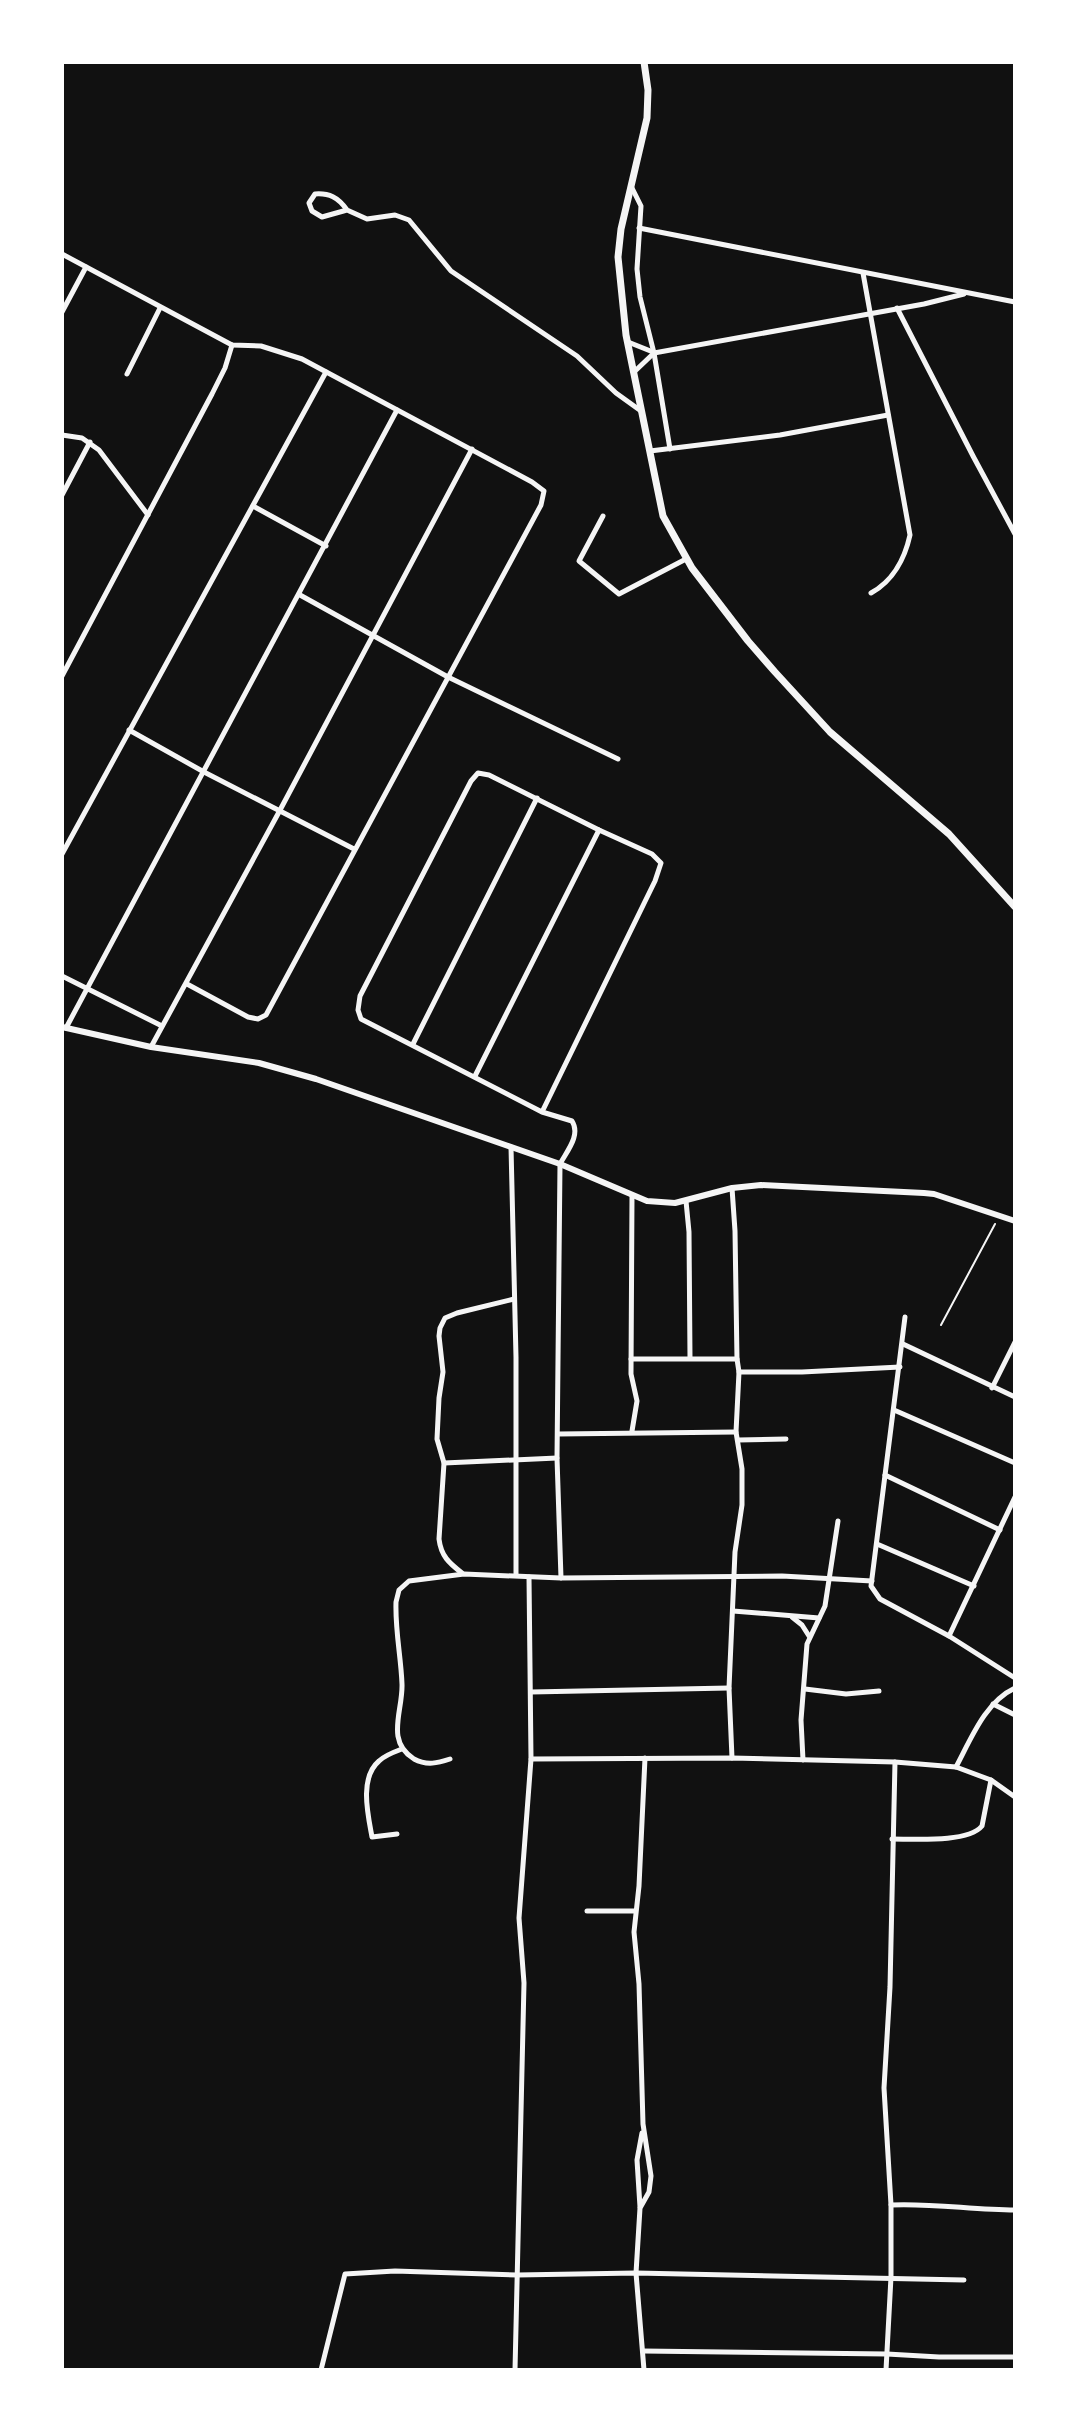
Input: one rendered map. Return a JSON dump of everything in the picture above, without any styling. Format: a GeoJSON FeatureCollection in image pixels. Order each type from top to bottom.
{"type":"FeatureCollection","features":[{"type":"Feature","properties":{"kind":"main road"},"geometry":{"type":"LineString","coordinates":[[644,62],[648,90],[647,118],[621,229],[618,257],[628,342],[663,516],[686,559],[748,641],[810,710],[867,765],[939,825],[1015,907]]}},
{"type":"Feature","properties":{"kind":"street"},"geometry":{"type":"LineString","coordinates":[[631,187],[641,206],[638,280],[670,449]]}},
{"type":"Feature","properties":{"kind":"street"},"geometry":{"type":"LineString","coordinates":[[347,210],[322,217],[312,211],[309,203],[315,194],[327,193],[347,210],[367,219],[395,215],[409,220],[451,271],[577,356],[616,393],[642,412]]}},
{"type":"Feature","properties":{"kind":"street"},"geometry":{"type":"LineString","coordinates":[[639,228],[1015,302]]}},
{"type":"Feature","properties":{"kind":"street"},"geometry":{"type":"LineString","coordinates":[[62,254],[232,345],[261,346],[302,359],[540,487],[544,496],[270,1009],[262,1018],[248,1017],[187,984]]}},
{"type":"Feature","properties":{"kind":"street"},"geometry":{"type":"LineString","coordinates":[[62,312],[86,267]]}},
{"type":"Feature","properties":{"kind":"street"},"geometry":{"type":"LineString","coordinates":[[863,273],[910,535],[902,562],[882,587],[871,593]]}},
{"type":"Feature","properties":{"kind":"street"},"geometry":{"type":"LineString","coordinates":[[634,372],[654,353],[966,294]]}},
{"type":"Feature","properties":{"kind":"street"},"geometry":{"type":"LineString","coordinates":[[127,374],[160,308]]}},
{"type":"Feature","properties":{"kind":"street"},"geometry":{"type":"LineString","coordinates":[[897,308],[1015,534]]}},
{"type":"Feature","properties":{"kind":"street"},"geometry":{"type":"LineString","coordinates":[[628,342],[654,353]]}},
{"type":"Feature","properties":{"kind":"street"},"geometry":{"type":"LineString","coordinates":[[62,676],[212,394],[232,345]]}},
{"type":"Feature","properties":{"kind":"street"},"geometry":{"type":"LineString","coordinates":[[62,854],[326,372]]}},
{"type":"Feature","properties":{"kind":"street"},"geometry":{"type":"LineString","coordinates":[[397,410],[300,595],[64,1027],[151,1047],[259,1063],[316,1079],[560,1164],[632,1196],[659,1203],[686,1201],[732,1188],[783,1185],[934,1194],[1015,1221]]}},
{"type":"Feature","properties":{"kind":"street"},"geometry":{"type":"LineString","coordinates":[[650,451],[780,435],[888,415]]}},
{"type":"Feature","properties":{"kind":"street"},"geometry":{"type":"LineString","coordinates":[[62,435],[82,438],[99,450],[148,515]]}},
{"type":"Feature","properties":{"kind":"street"},"geometry":{"type":"LineString","coordinates":[[62,495],[90,442]]}},
{"type":"Feature","properties":{"kind":"street"},"geometry":{"type":"LineString","coordinates":[[151,1047],[472,449]]}},
{"type":"Feature","properties":{"kind":"street"},"geometry":{"type":"LineString","coordinates":[[253,506],[326,546]]}},
{"type":"Feature","properties":{"kind":"street"},"geometry":{"type":"LineString","coordinates":[[603,516],[579,561],[619,594],[686,559]]}},
{"type":"Feature","properties":{"kind":"street"},"geometry":{"type":"LineString","coordinates":[[300,595],[448,677],[618,759]]}},
{"type":"Feature","properties":{"kind":"street"},"geometry":{"type":"LineString","coordinates":[[129,730],[354,849]]}},
{"type":"Feature","properties":{"kind":"street"},"geometry":{"type":"LineString","coordinates":[[542,1112],[661,863],[652,854],[483,773],[475,775],[360,996],[358,1010],[361,1019],[542,1112],[572,1121],[575,1125],[576,1134],[560,1164],[557,1458],[561,1578]]}},
{"type":"Feature","properties":{"kind":"street"},"geometry":{"type":"LineString","coordinates":[[413,1044],[537,798]]}},
{"type":"Feature","properties":{"kind":"street"},"geometry":{"type":"LineString","coordinates":[[475,1076],[599,830]]}},
{"type":"Feature","properties":{"kind":"street"},"geometry":{"type":"LineString","coordinates":[[62,976],[162,1026]]}},
{"type":"Feature","properties":{"kind":"street"},"geometry":{"type":"LineString","coordinates":[[511,1147],[516,1575]]}},
{"type":"Feature","properties":{"kind":"street"},"geometry":{"type":"LineString","coordinates":[[732,1188],[739,1372],[736,1432],[742,1469],[729,1688],[732,1758]]}},
{"type":"Feature","properties":{"kind":"street"},"geometry":{"type":"LineString","coordinates":[[632,1196],[631,1374],[637,1401],[632,1431]]}},
{"type":"Feature","properties":{"kind":"street"},"geometry":{"type":"LineString","coordinates":[[686,1201],[690,1357]]}},
{"type":"Feature","properties":{"kind":"street"},"geometry":{"type":"LineString","coordinates":[[464,1574],[447,1561],[440,1547],[444,1463],[437,1439],[443,1372],[439,1336],[442,1322],[457,1313],[514,1299]]}},
{"type":"Feature","properties":{"kind":"street"},"geometry":{"type":"LineString","coordinates":[[905,1317],[873,1592],[1015,1678]]}},
{"type":"Feature","properties":{"kind":"street"},"geometry":{"type":"LineString","coordinates":[[992,1388],[1015,1342]]}},
{"type":"Feature","properties":{"kind":"street"},"geometry":{"type":"LineString","coordinates":[[903,1344],[1015,1397]]}},
{"type":"Feature","properties":{"kind":"street"},"geometry":{"type":"LineString","coordinates":[[631,1359],[737,1359]]}},
{"type":"Feature","properties":{"kind":"street"},"geometry":{"type":"LineString","coordinates":[[739,1372],[900,1367]]}},
{"type":"Feature","properties":{"kind":"street"},"geometry":{"type":"LineString","coordinates":[[894,1410],[1015,1463]]}},
{"type":"Feature","properties":{"kind":"street"},"geometry":{"type":"LineString","coordinates":[[558,1434],[736,1432]]}},
{"type":"Feature","properties":{"kind":"street"},"geometry":{"type":"LineString","coordinates":[[738,1440],[786,1439]]}},
{"type":"Feature","properties":{"kind":"street"},"geometry":{"type":"LineString","coordinates":[[444,1463],[557,1458]]}},
{"type":"Feature","properties":{"kind":"street"},"geometry":{"type":"LineString","coordinates":[[885,1475],[1000,1530]]}},
{"type":"Feature","properties":{"kind":"street"},"geometry":{"type":"LineString","coordinates":[[949,1636],[1015,1497]]}},
{"type":"Feature","properties":{"kind":"street"},"geometry":{"type":"LineString","coordinates":[[803,1760],[800,1733],[809,1637],[825,1606],[838,1521]]}},
{"type":"Feature","properties":{"kind":"street"},"geometry":{"type":"LineString","coordinates":[[877,1544],[974,1586]]}},
{"type":"Feature","properties":{"kind":"street"},"geometry":{"type":"LineString","coordinates":[[450,1759],[426,1764],[402,1749],[397,1735],[402,1689],[395,1609],[402,1585],[409,1581],[464,1574],[561,1578],[735,1576],[872,1581]]}},
{"type":"Feature","properties":{"kind":"street"},"geometry":{"type":"LineString","coordinates":[[515,2370],[524,1983],[520,1897],[531,1759],[529,1577]]}},
{"type":"Feature","properties":{"kind":"street"},"geometry":{"type":"LineString","coordinates":[[733,1611],[819,1618]]}},
{"type":"Feature","properties":{"kind":"street"},"geometry":{"type":"LineString","coordinates":[[791,1616],[802,1625],[809,1637]]}},
{"type":"Feature","properties":{"kind":"street"},"geometry":{"type":"LineString","coordinates":[[531,1692],[729,1688]]}},
{"type":"Feature","properties":{"kind":"street"},"geometry":{"type":"LineString","coordinates":[[956,1767],[993,1704],[1015,1688]]}},
{"type":"Feature","properties":{"kind":"street"},"geometry":{"type":"LineString","coordinates":[[805,1689],[846,1694],[879,1691]]}},
{"type":"Feature","properties":{"kind":"street"},"geometry":{"type":"LineString","coordinates":[[993,1704],[1015,1715]]}},
{"type":"Feature","properties":{"kind":"street"},"geometry":{"type":"LineString","coordinates":[[397,1834],[372,1837],[368,1779],[381,1758],[402,1749]]}},
{"type":"Feature","properties":{"kind":"street"},"geometry":{"type":"LineString","coordinates":[[640,2208],[651,2184],[643,2124],[639,1984],[634,1944],[645,1758]]}},
{"type":"Feature","properties":{"kind":"street"},"geometry":{"type":"LineString","coordinates":[[531,1759],[732,1758],[895,1762],[956,1767],[991,1780],[1015,1797]]}},
{"type":"Feature","properties":{"kind":"street"},"geometry":{"type":"LineString","coordinates":[[886,2370],[891,2205],[884,2088],[890,1987],[895,1762]]}},
{"type":"Feature","properties":{"kind":"street"},"geometry":{"type":"LineString","coordinates":[[892,1839],[962,1837],[978,1831],[982,1826],[991,1780]]}},
{"type":"Feature","properties":{"kind":"street"},"geometry":{"type":"LineString","coordinates":[[587,1911],[635,1911]]}},
{"type":"Feature","properties":{"kind":"street"},"geometry":{"type":"LineString","coordinates":[[643,2124],[637,2160],[640,2208],[636,2273],[644,2370]]}},
{"type":"Feature","properties":{"kind":"street"},"geometry":{"type":"LineString","coordinates":[[891,2205],[920,2203],[962,2209],[1015,2210]]}},
{"type":"Feature","properties":{"kind":"street"},"geometry":{"type":"LineString","coordinates":[[321,2370],[345,2274],[395,2271],[517,2275],[636,2273],[964,2280]]}},
{"type":"Feature","properties":{"kind":"street"},"geometry":{"type":"LineString","coordinates":[[643,2351],[1015,2357]]}},
{"type":"Feature","properties":{"kind":"path"},"geometry":{"type":"LineString","coordinates":[[941,1325],[999,1217]]}}]}
